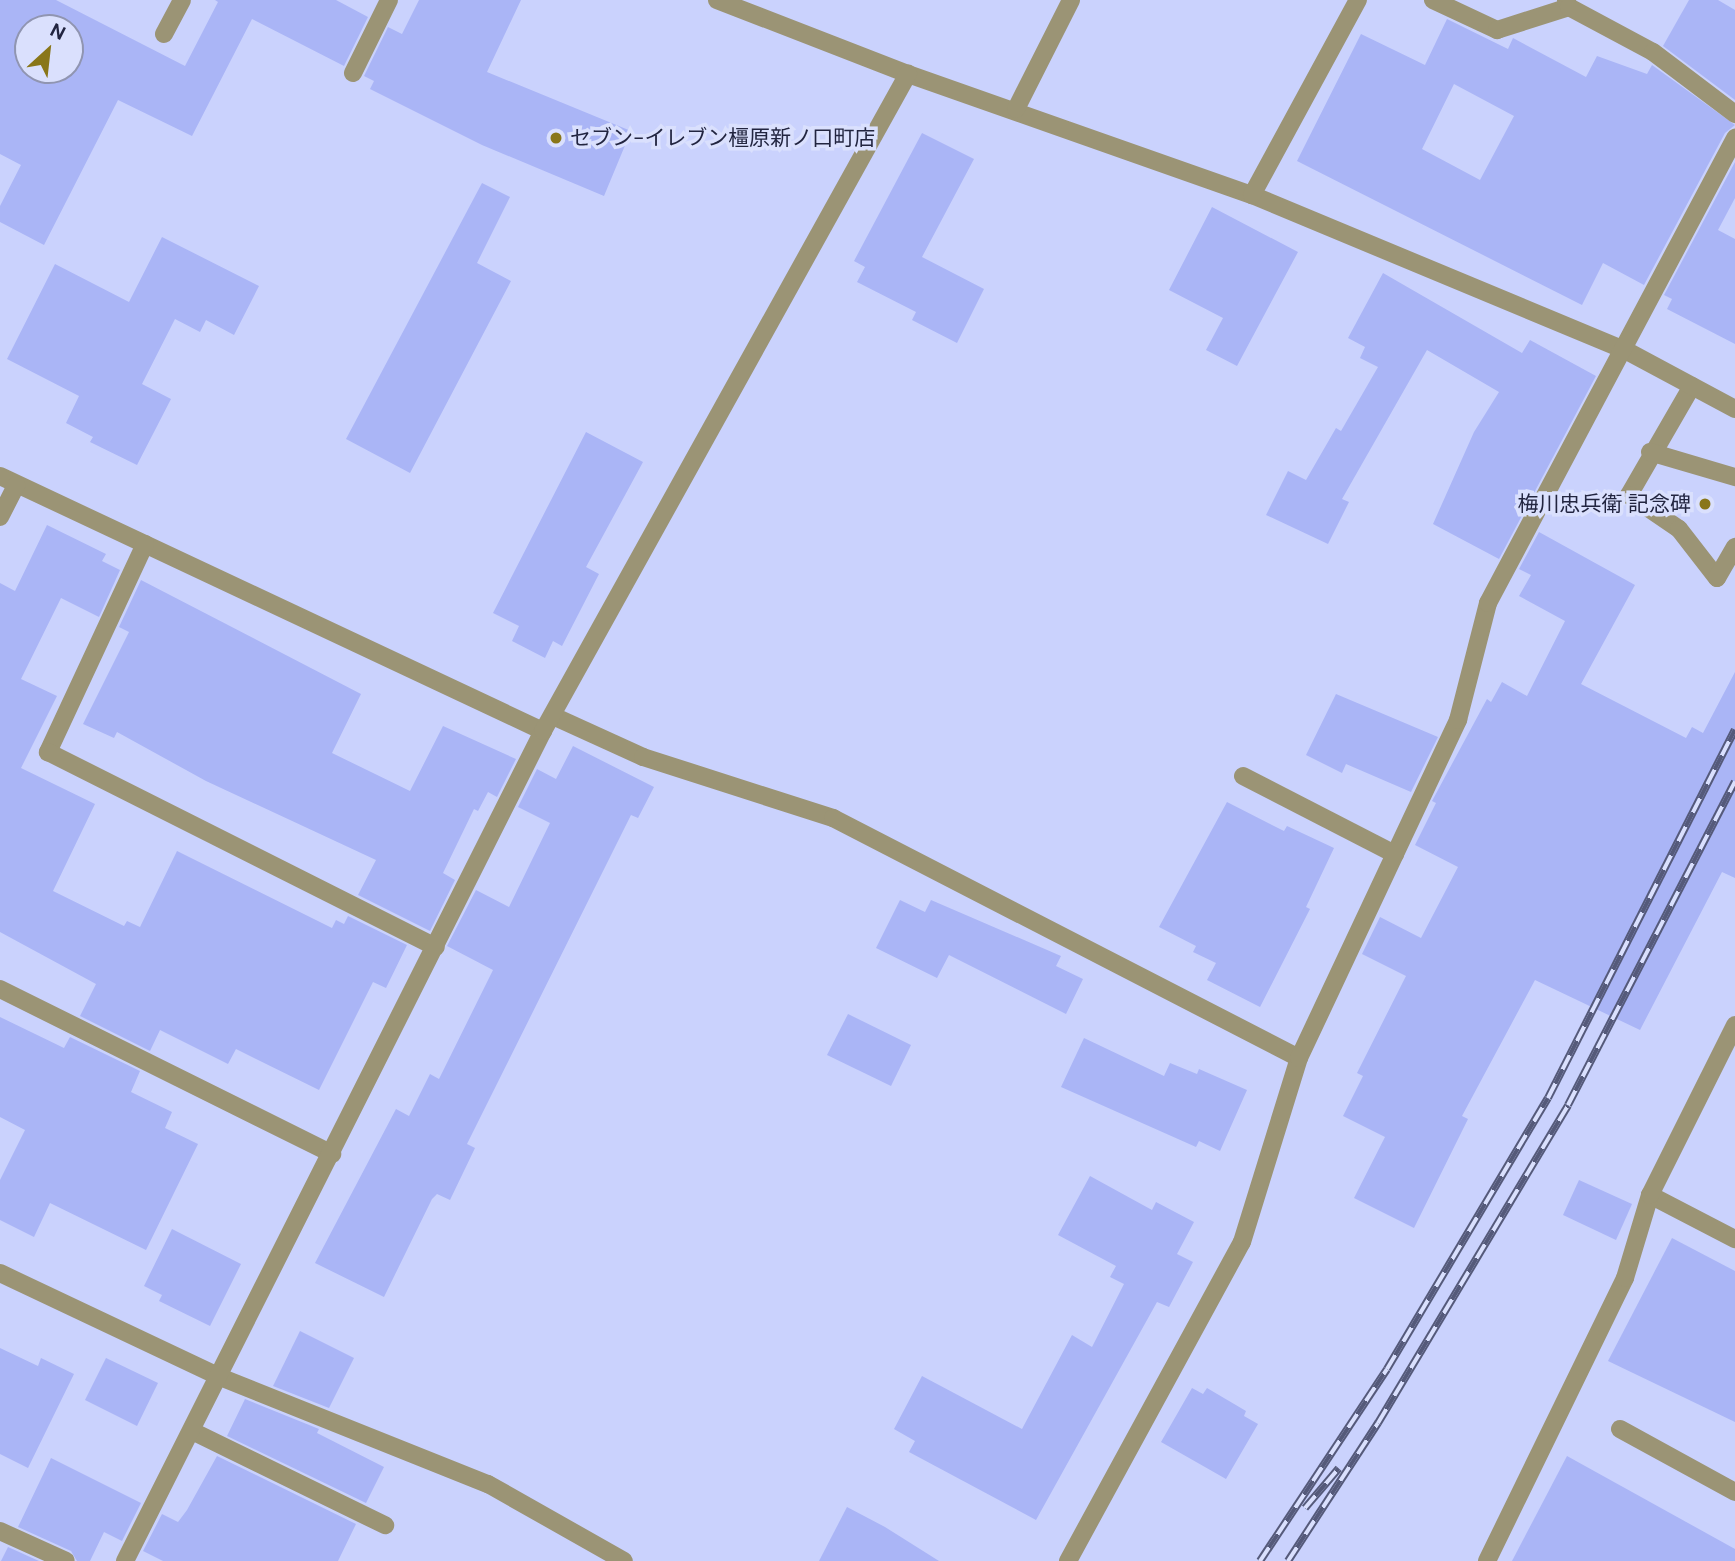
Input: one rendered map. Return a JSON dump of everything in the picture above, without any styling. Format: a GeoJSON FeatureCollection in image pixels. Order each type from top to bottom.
{"type":"FeatureCollection","features":[{"type":"Feature","properties":{"kind":"street"},"geometry":{"type":"LineString","coordinates":[[164,34],[181,0]]}},
{"type":"Feature","properties":{"kind":"street"},"geometry":{"type":"LineString","coordinates":[[353,73],[389,0]]}},
{"type":"Feature","properties":{"kind":"street"},"geometry":{"type":"LineString","coordinates":[[717,0],[908,74],[1016,109],[1252,195],[1625,350],[1735,409]]}},
{"type":"Feature","properties":{"kind":"street"},"geometry":{"type":"LineString","coordinates":[[1016,109],[1071,0]]}},
{"type":"Feature","properties":{"kind":"street"},"geometry":{"type":"LineString","coordinates":[[1252,195],[1359,0]]}},
{"type":"Feature","properties":{"kind":"street"},"geometry":{"type":"LineString","coordinates":[[1433,0],[1497,30],[1567,3],[1653,52],[1735,114]]}},
{"type":"Feature","properties":{"kind":"street"},"geometry":{"type":"LineString","coordinates":[[125,1561],[548,723],[908,74]]}},
{"type":"Feature","properties":{"kind":"street"},"geometry":{"type":"LineString","coordinates":[[1068,1561],[1242,1242],[1299,1058],[1458,720],[1488,603],[1625,350],[1735,138]]}},
{"type":"Feature","properties":{"kind":"street"},"geometry":{"type":"LineString","coordinates":[[1692,386],[1650,452],[1629,495],[1679,529],[1717,578],[1735,547]]}},
{"type":"Feature","properties":{"kind":"street"},"geometry":{"type":"LineString","coordinates":[[1650,452],[1735,477]]}},
{"type":"Feature","properties":{"kind":"street"},"geometry":{"type":"LineString","coordinates":[[0,476],[145,544],[548,723],[643,757],[833,818],[1299,1058]]}},
{"type":"Feature","properties":{"kind":"street"},"geometry":{"type":"LineString","coordinates":[[0,517],[16,485]]}},
{"type":"Feature","properties":{"kind":"street"},"geometry":{"type":"LineString","coordinates":[[145,544],[48,752],[436,947]]}},
{"type":"Feature","properties":{"kind":"street"},"geometry":{"type":"LineString","coordinates":[[1243,776],[1395,853]]}},
{"type":"Feature","properties":{"kind":"street"},"geometry":{"type":"LineString","coordinates":[[0,989],[332,1154]]}},
{"type":"Feature","properties":{"kind":"street"},"geometry":{"type":"LineString","coordinates":[[1487,1561],[1625,1278],[1650,1195],[1735,1025]]}},
{"type":"Feature","properties":{"kind":"street"},"geometry":{"type":"LineString","coordinates":[[1650,1195],[1735,1239]]}},
{"type":"Feature","properties":{"kind":"street"},"geometry":{"type":"LineString","coordinates":[[0,1273],[220,1377],[488,1484],[624,1561]]}},
{"type":"Feature","properties":{"kind":"street"},"geometry":{"type":"LineString","coordinates":[[1620,1429],[1735,1492]]}},
{"type":"Feature","properties":{"kind":"street"},"geometry":{"type":"LineString","coordinates":[[192,1432],[385,1525]]}},
{"type":"Feature","properties":{"kind":"street"},"geometry":{"type":"LineString","coordinates":[[0,1531],[66,1561]]}},
{"type":"Feature","properties":{"kind":"building"},"geometry":{"type":"Polygon","coordinates":[[[0,0],[56,0],[83,14],[14,14],[14,84],[84,84],[84,14],[185,66],[218,2],[215,0],[336,0],[368,17],[344,66],[252,19],[192,136],[118,100],[44,245],[0,222],[0,206],[21,165],[0,154],[0,0]]]}},
{"type":"Feature","properties":{"kind":"building"},"geometry":{"type":"Polygon","coordinates":[[[419,0],[521,0],[487,72],[631,131],[604,196],[482,145],[370,89],[374,81],[364,76],[388,27],[402,34],[419,0]]]}},
{"type":"Feature","properties":{"kind":"building"},"geometry":{"type":"Polygon","coordinates":[[[1689,0],[1718,0],[1735,10],[1735,100],[1663,46],[1689,0]]]}},
{"type":"Feature","properties":{"kind":"building"},"geometry":{"type":"Polygon","coordinates":[[[1447,19],[1508,49],[1513,38],[1586,77],[1597,56],[1647,74],[1652,65],[1735,125],[1725,133],[1644,285],[1603,263],[1582,305],[1297,161],[1361,34],[1425,65],[1447,19]],[[1454,84],[1422,149],[1480,180],[1514,116],[1454,84]]]}},
{"type":"Feature","properties":{"kind":"building"},"geometry":{"type":"Polygon","coordinates":[[[922,133],[974,159],[922,257],[984,289],[957,343],[912,320],[916,312],[857,282],[865,267],[854,261],[922,133]]]}},
{"type":"Feature","properties":{"kind":"building"},"geometry":{"type":"Polygon","coordinates":[[[1735,162],[1735,198],[1718,230],[1735,239],[1735,344],[1667,309],[1672,299],[1664,295],[1735,162]]]}},
{"type":"Feature","properties":{"kind":"building"},"geometry":{"type":"Polygon","coordinates":[[[482,183],[510,197],[477,263],[511,281],[410,473],[346,439],[482,183]]]}},
{"type":"Feature","properties":{"kind":"building"},"geometry":{"type":"Polygon","coordinates":[[[1212,207],[1298,252],[1237,366],[1206,350],[1223,318],[1169,290],[1212,207]]]}},
{"type":"Feature","properties":{"kind":"building"},"geometry":{"type":"Polygon","coordinates":[[[162,237],[259,286],[234,335],[206,320],[200,332],[175,319],[142,384],[171,399],[137,465],[90,442],[93,437],[66,423],[79,396],[7,359],[55,264],[129,302],[162,237]]]}},
{"type":"Feature","properties":{"kind":"building"},"geometry":{"type":"Polygon","coordinates":[[[1383,273],[1522,353],[1530,340],[1596,376],[1499,559],[1433,524],[1474,432],[1499,392],[1427,350],[1342,499],[1349,502],[1328,544],[1266,515],[1288,471],[1306,480],[1336,428],[1341,431],[1378,367],[1360,358],[1365,347],[1348,338],[1383,273]]]}},
{"type":"Feature","properties":{"kind":"building"},"geometry":{"type":"Polygon","coordinates":[[[586,432],[643,462],[586,567],[599,574],[562,646],[553,641],[545,658],[512,641],[519,626],[493,613],[586,432]]]}},
{"type":"Feature","properties":{"kind":"building"},"geometry":{"type":"Polygon","coordinates":[[[47,525],[106,554],[102,561],[120,570],[99,617],[61,598],[21,679],[57,696],[21,768],[95,804],[53,891],[124,926],[127,921],[140,927],[177,851],[332,928],[336,920],[344,924],[348,916],[407,945],[386,988],[373,982],[319,1090],[236,1049],[228,1064],[160,1030],[150,1051],[80,1016],[96,984],[0,932],[0,583],[15,591],[47,525]]]}},
{"type":"Feature","properties":{"kind":"building"},"geometry":{"type":"Polygon","coordinates":[[[1539,532],[1635,585],[1581,684],[1686,738],[1692,727],[1703,733],[1735,672],[1735,878],[1722,872],[1640,1030],[1535,980],[1462,1116],[1468,1119],[1414,1228],[1354,1198],[1385,1137],[1343,1116],[1363,1076],[1357,1073],[1406,976],[1362,954],[1380,917],[1421,938],[1458,867],[1415,845],[1436,803],[1432,801],[1487,699],[1491,702],[1502,682],[1527,696],[1565,621],[1519,596],[1531,575],[1519,569],[1539,532]]]}},
{"type":"Feature","properties":{"kind":"building"},"geometry":{"type":"Polygon","coordinates":[[[141,580],[361,694],[332,753],[410,791],[443,726],[516,759],[497,797],[488,792],[478,811],[474,809],[443,873],[455,880],[430,931],[358,895],[376,860],[206,781],[117,732],[114,738],[83,724],[129,632],[119,627],[141,580]]]}},
{"type":"Feature","properties":{"kind":"building"},"geometry":{"type":"Polygon","coordinates":[[[1336,694],[1438,737],[1411,792],[1346,764],[1342,773],[1306,755],[1336,694]]]}},
{"type":"Feature","properties":{"kind":"building"},"geometry":{"type":"Polygon","coordinates":[[[573,746],[654,787],[638,818],[631,815],[467,1144],[475,1148],[450,1200],[437,1194],[432,1199],[384,1297],[315,1263],[396,1109],[409,1116],[430,1074],[439,1079],[493,970],[447,946],[476,890],[509,907],[550,823],[518,807],[537,769],[556,779],[573,746]]]}},
{"type":"Feature","properties":{"kind":"building"},"geometry":{"type":"Polygon","coordinates":[[[1227,802],[1284,831],[1287,826],[1334,848],[1306,907],[1310,909],[1260,1007],[1207,980],[1216,963],[1193,952],[1196,946],[1159,927],[1227,802]]]}},
{"type":"Feature","properties":{"kind":"building"},"geometry":{"type":"Polygon","coordinates":[[[900,900],[925,912],[931,900],[1061,956],[1056,966],[1083,979],[1066,1014],[949,955],[937,978],[876,948],[900,900]]]}},
{"type":"Feature","properties":{"kind":"building"},"geometry":{"type":"Polygon","coordinates":[[[848,1014],[911,1045],[891,1086],[827,1055],[848,1014]]]}},
{"type":"Feature","properties":{"kind":"building"},"geometry":{"type":"Polygon","coordinates":[[[0,1017],[64,1048],[70,1037],[140,1071],[131,1092],[172,1112],[165,1128],[198,1144],[146,1250],[50,1203],[34,1237],[0,1220],[0,1180],[25,1130],[0,1117],[0,1017]]]}},
{"type":"Feature","properties":{"kind":"building"},"geometry":{"type":"Polygon","coordinates":[[[1084,1038],[1164,1076],[1170,1063],[1197,1074],[1199,1069],[1247,1090],[1220,1151],[1199,1141],[1196,1147],[1061,1087],[1084,1038]]]}},
{"type":"Feature","properties":{"kind":"building"},"geometry":{"type":"Polygon","coordinates":[[[1090,1176],[1152,1210],[1156,1202],[1194,1222],[1177,1254],[1193,1262],[1169,1307],[1157,1302],[1036,1520],[909,1452],[915,1441],[894,1429],[922,1376],[1022,1429],[1072,1335],[1092,1347],[1124,1284],[1110,1277],[1116,1266],[1058,1235],[1090,1176]]]}},
{"type":"Feature","properties":{"kind":"building"},"geometry":{"type":"Polygon","coordinates":[[[1579,1180],[1632,1204],[1616,1240],[1563,1215],[1579,1180]]]}},
{"type":"Feature","properties":{"kind":"building"},"geometry":{"type":"Polygon","coordinates":[[[172,1229],[241,1264],[210,1326],[159,1301],[162,1295],[144,1286],[172,1229]]]}},
{"type":"Feature","properties":{"kind":"building"},"geometry":{"type":"Polygon","coordinates":[[[1672,1238],[1735,1271],[1735,1422],[1608,1361],[1672,1238]]]}},
{"type":"Feature","properties":{"kind":"building"},"geometry":{"type":"Polygon","coordinates":[[[300,1331],[354,1358],[329,1408],[273,1386],[300,1331]]]}},
{"type":"Feature","properties":{"kind":"building"},"geometry":{"type":"Polygon","coordinates":[[[0,1348],[38,1366],[41,1358],[74,1374],[28,1468],[0,1454],[0,1348]]]}},
{"type":"Feature","properties":{"kind":"building"},"geometry":{"type":"Polygon","coordinates":[[[106,1358],[158,1383],[137,1426],[85,1400],[106,1358]]]}},
{"type":"Feature","properties":{"kind":"building"},"geometry":{"type":"Polygon","coordinates":[[[1192,1388],[1203,1394],[1207,1388],[1246,1411],[1244,1416],[1258,1424],[1226,1479],[1161,1442],[1192,1388]]]}},
{"type":"Feature","properties":{"kind":"building"},"geometry":{"type":"Polygon","coordinates":[[[245,1399],[319,1429],[317,1433],[384,1467],[366,1503],[227,1436],[245,1399]]]}},
{"type":"Feature","properties":{"kind":"building"},"geometry":{"type":"Polygon","coordinates":[[[217,1456],[356,1524],[338,1561],[163,1561],[143,1551],[162,1514],[178,1522],[217,1456]]]}},
{"type":"Feature","properties":{"kind":"building"},"geometry":{"type":"Polygon","coordinates":[[[1567,1456],[1735,1549],[1735,1561],[1512,1561],[1567,1456]]]}},
{"type":"Feature","properties":{"kind":"building"},"geometry":{"type":"Polygon","coordinates":[[[51,1458],[141,1503],[122,1541],[104,1532],[90,1561],[77,1561],[71,1551],[18,1527],[51,1458]]]}},
{"type":"Feature","properties":{"kind":"building"},"geometry":{"type":"Polygon","coordinates":[[[847,1507],[885,1527],[939,1561],[819,1561],[847,1507]]]}},
{"type":"Feature","properties":{"kind":"building"},"geometry":{"type":"Polygon","coordinates":[[[8,1547],[39,1561],[1,1561],[8,1547]]]}},
{"type":"Feature","properties":{"kind":"railway"},"geometry":{"type":"LineString","coordinates":[[1260,1561],[1387,1369],[1548,1098],[1735,730]]}},
{"type":"Feature","properties":{"kind":"railway"},"geometry":{"type":"LineString","coordinates":[[1288,1561],[1378,1423],[1568,1105],[1735,782]]}},
{"type":"Feature","properties":{"kind":"railway"},"geometry":{"type":"LineString","coordinates":[[1305,1508],[1339,1468]]}},
{"type":"Feature","properties":{"kind":"place","name":"セブン-イレブン橿原新ノ口町店"},"geometry":{"type":"Point","coordinates":[556,138]}},
{"type":"Feature","properties":{"kind":"place","name":"梅川忠兵衛 記念碑"},"geometry":{"type":"Point","coordinates":[1705,504]}}]}
